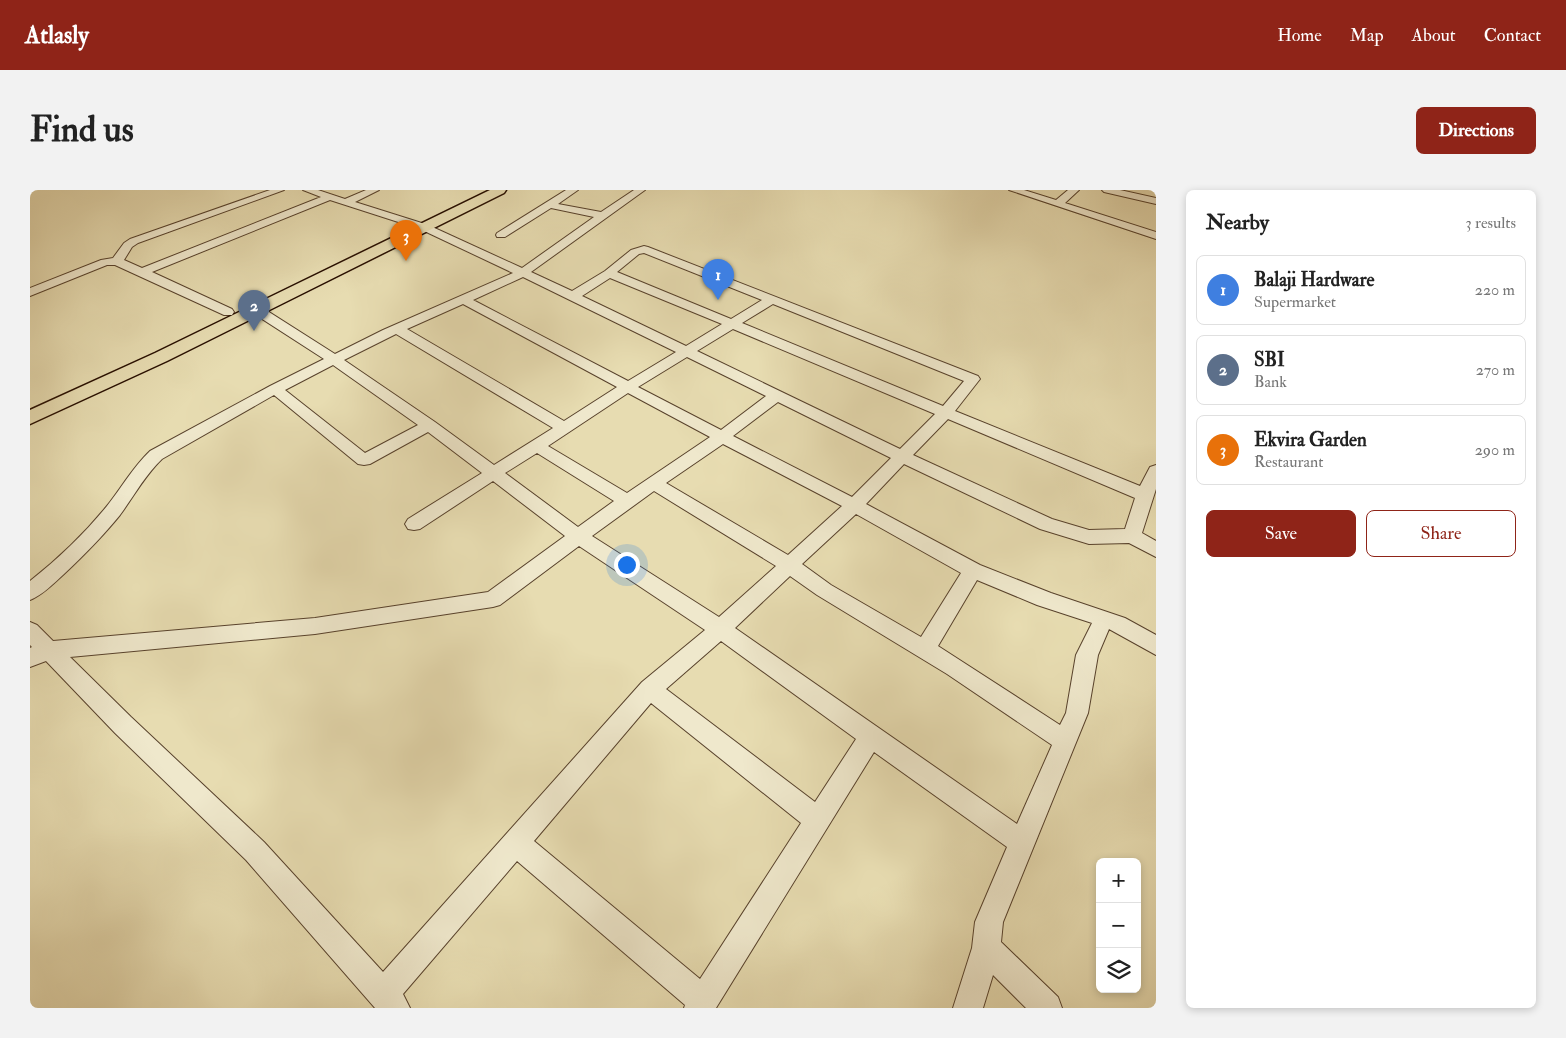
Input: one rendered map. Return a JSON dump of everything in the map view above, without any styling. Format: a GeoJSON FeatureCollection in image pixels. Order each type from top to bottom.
{"type":"FeatureCollection","features":[{"type":"Feature","properties":{"kind":"main road"},"geometry":{"type":"LineString","coordinates":[[419,226],[484,190]]}},
{"type":"Feature","properties":{"kind":"main road"},"geometry":{"type":"LineString","coordinates":[[30,418],[161,357],[251,306],[419,226],[500,190]]}},
{"type":"Feature","properties":{"kind":"main road"},"geometry":{"type":"LineString","coordinates":[[30,406],[228,312],[251,306]]}},
{"type":"Feature","properties":{"kind":"street"},"geometry":{"type":"LineString","coordinates":[[117,261],[128,245],[134,241],[279,190]]}},
{"type":"Feature","properties":{"kind":"street"},"geometry":{"type":"LineString","coordinates":[[308,190],[419,226],[573,296],[982,495],[1046,524],[1089,537],[1132,536],[1156,550]]}},
{"type":"Feature","properties":{"kind":"street"},"geometry":{"type":"LineString","coordinates":[[346,202],[374,190]]}},
{"type":"Feature","properties":{"kind":"street"},"geometry":{"type":"LineString","coordinates":[[501,235],[573,190]]}},
{"type":"Feature","properties":{"kind":"street"},"geometry":{"type":"LineString","coordinates":[[30,592],[106,519],[156,454],[275,389],[396,329],[522,273],[546,258],[568,239],[640,190]]}},
{"type":"Feature","properties":{"kind":"street"},"geometry":{"type":"LineString","coordinates":[[1014,190],[1156,236]]}},
{"type":"Feature","properties":{"kind":"street"},"geometry":{"type":"LineString","coordinates":[[1058,204],[1074,190]]}},
{"type":"Feature","properties":{"kind":"street"},"geometry":{"type":"LineString","coordinates":[[1107,190],[1156,201]]}},
{"type":"Feature","properties":{"kind":"street"},"geometry":{"type":"LineString","coordinates":[[140,272],[330,197]]}},
{"type":"Feature","properties":{"kind":"street"},"geometry":{"type":"LineString","coordinates":[[551,205],[602,216]]}},
{"type":"Feature","properties":{"kind":"street"},"geometry":{"type":"LineString","coordinates":[[30,632],[39,654],[255,851],[389,1002],[516,844],[650,689],[720,629],[854,505],[946,412],[973,379],[644,249],[635,252],[609,273],[573,296]]}},
{"type":"Feature","properties":{"kind":"street"},"geometry":{"type":"LineString","coordinates":[[30,292],[104,262],[117,261],[228,312]]}},
{"type":"Feature","properties":{"kind":"street"},"geometry":{"type":"LineString","coordinates":[[609,273],[1145,495]]}},
{"type":"Feature","properties":{"kind":"street"},"geometry":{"type":"LineString","coordinates":[[464,300],[854,505],[973,570],[1044,599],[1118,624],[1156,646]]}},
{"type":"Feature","properties":{"kind":"street"},"geometry":{"type":"LineString","coordinates":[[414,524],[495,474],[627,387],[772,300]]}},
{"type":"Feature","properties":{"kind":"street"},"geometry":{"type":"LineString","coordinates":[[251,306],[429,425],[578,537],[720,629],[1023,843]]}},
{"type":"Feature","properties":{"kind":"street"},"geometry":{"type":"LineString","coordinates":[[396,329],[565,428]]}},
{"type":"Feature","properties":{"kind":"street"},"geometry":{"type":"LineString","coordinates":[[275,389],[364,460],[429,425]]}},
{"type":"Feature","properties":{"kind":"street"},"geometry":{"type":"LineString","coordinates":[[39,654],[315,626],[482,602],[502,594],[627,501],[722,437],[777,395]]}},
{"type":"Feature","properties":{"kind":"street"},"geometry":{"type":"LineString","coordinates":[[538,446],[627,501]]}},
{"type":"Feature","properties":{"kind":"street"},"geometry":{"type":"LineString","coordinates":[[1132,536],[1145,495],[1155,475]]}},
{"type":"Feature","properties":{"kind":"street"},"geometry":{"type":"LineString","coordinates":[[654,483],[789,565],[824,590],[955,667],[1064,741]]}},
{"type":"Feature","properties":{"kind":"street"},"geometry":{"type":"LineString","coordinates":[[925,649],[973,570]]}},
{"type":"Feature","properties":{"kind":"street"},"geometry":{"type":"LineString","coordinates":[[968,1008],[986,948],[988,922],[1077,713],[1087,656],[1104,619]]}},
{"type":"Feature","properties":{"kind":"street"},"geometry":{"type":"LineString","coordinates":[[650,689],[818,820]]}},
{"type":"Feature","properties":{"kind":"street"},"geometry":{"type":"LineString","coordinates":[[516,844],[701,1004],[871,736]]}},
{"type":"Feature","properties":{"kind":"street"},"geometry":{"type":"LineString","coordinates":[[986,948],[1047,1008]]}},
{"type":"Feature","properties":{"kind":"place","name":"Ekvira Garden"},"geometry":{"type":"Point","coordinates":[406,261]}},
{"type":"Feature","properties":{"kind":"place","name":"Balaji Hardware"},"geometry":{"type":"Point","coordinates":[718,300]}},
{"type":"Feature","properties":{"kind":"place","name":"SBI"},"geometry":{"type":"Point","coordinates":[254,331]}}]}
